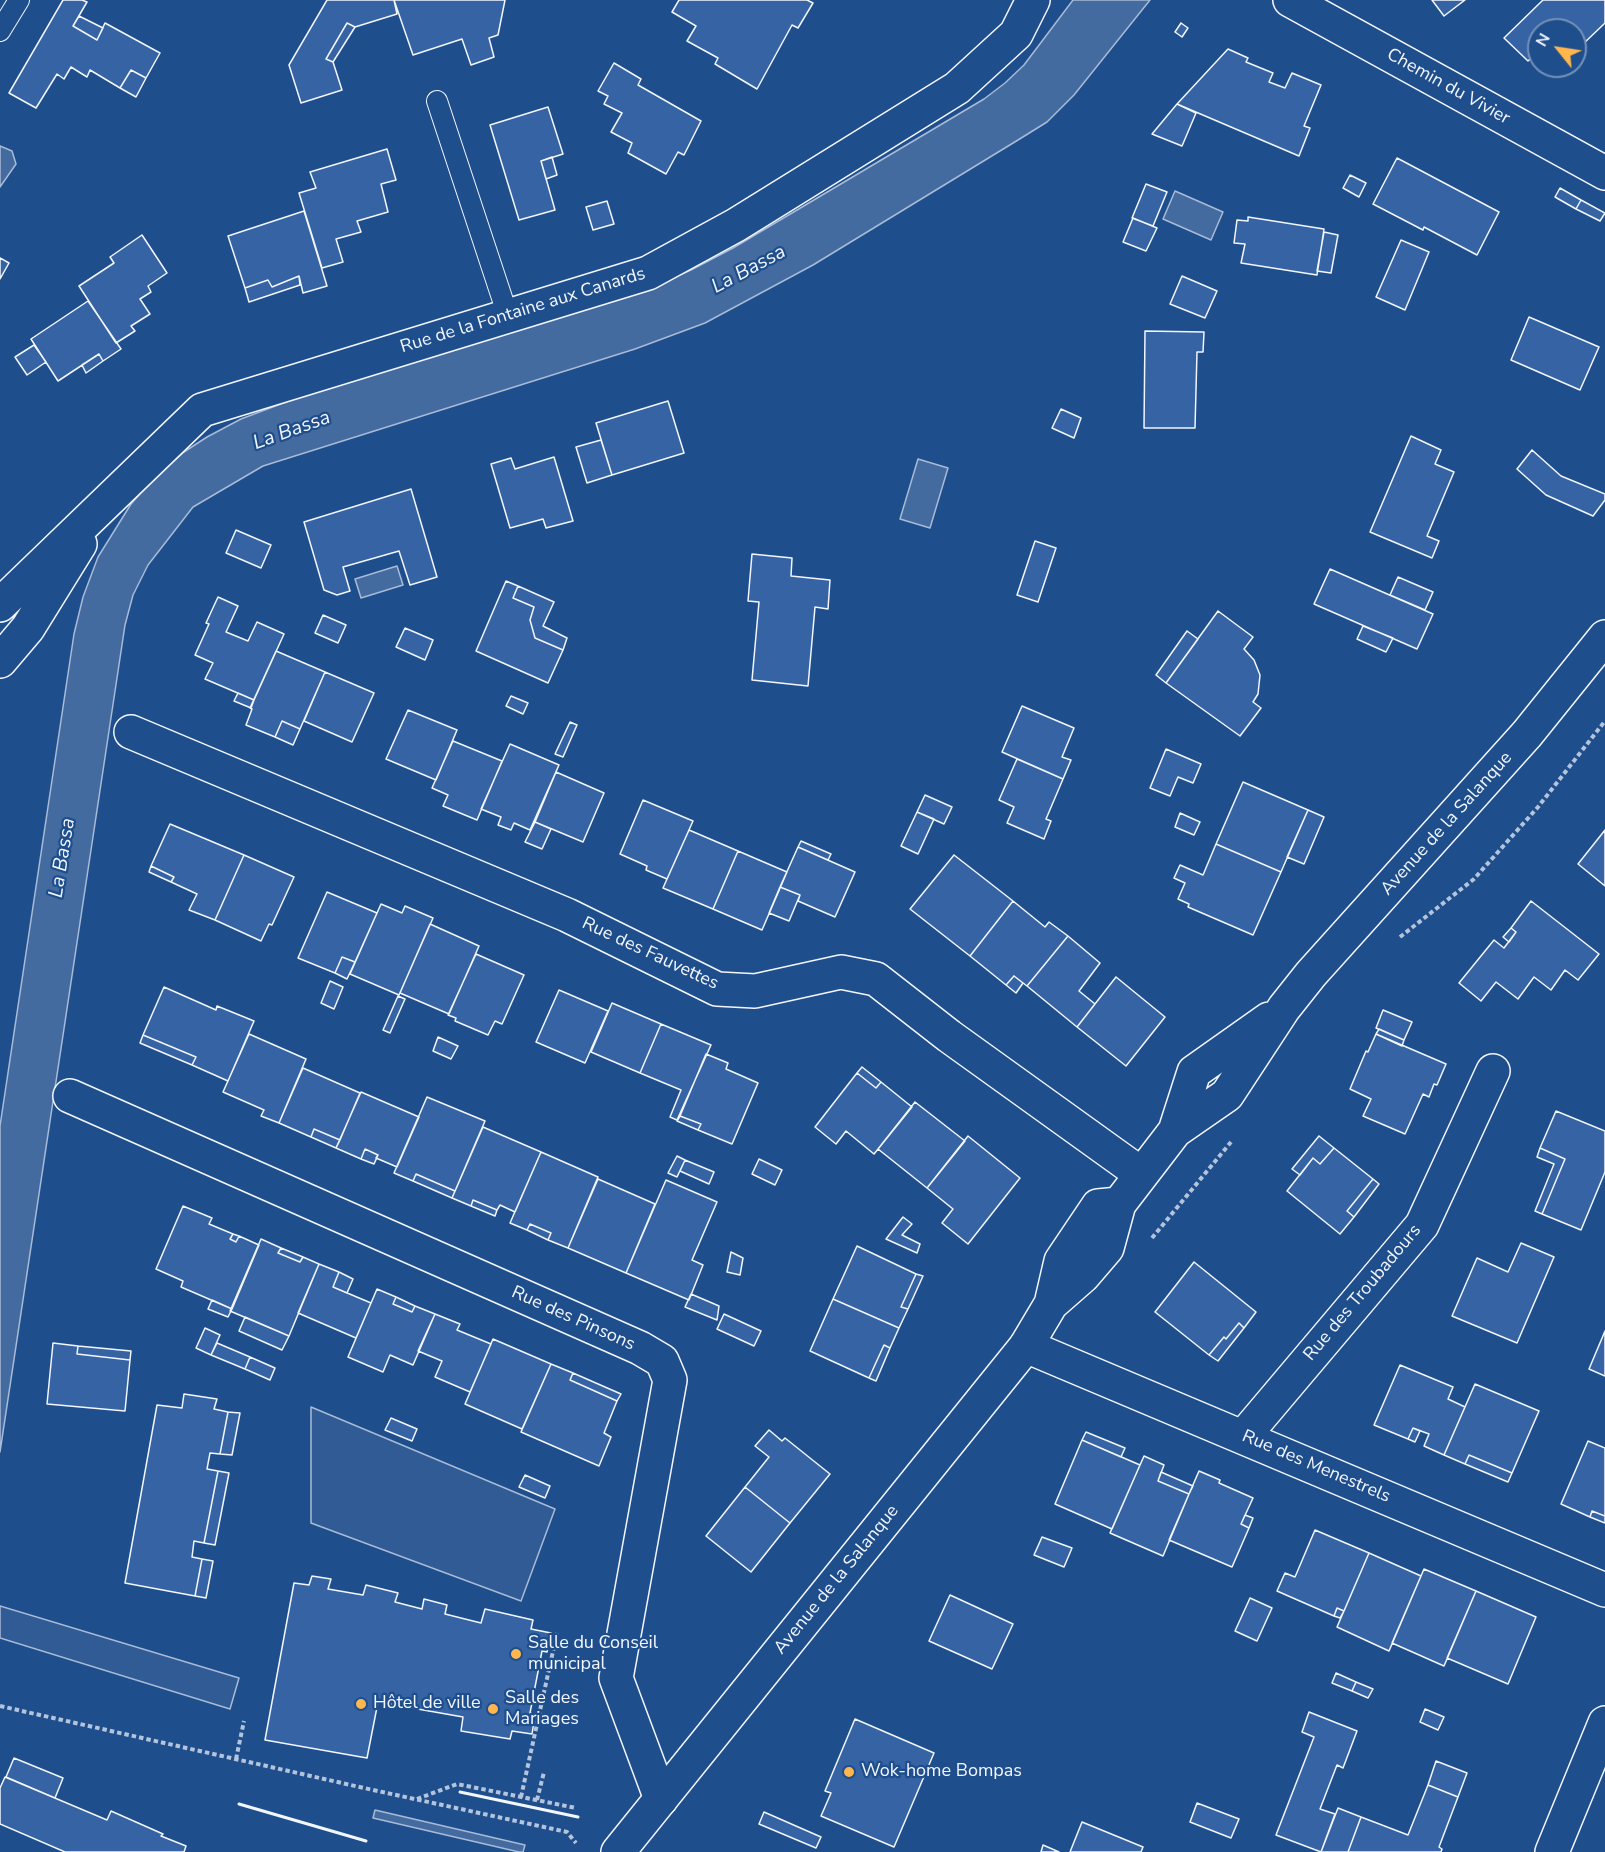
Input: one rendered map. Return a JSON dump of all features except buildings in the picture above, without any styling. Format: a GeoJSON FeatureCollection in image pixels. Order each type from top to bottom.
{"type":"FeatureCollection","features":[{"type":"Feature","properties":{"kind":"street","name":"Rue de la Fontaine aux Canards"},"geometry":{"type":"LineString","coordinates":[[0,605],[202,410],[648,273],[736,225],[957,88],[1016,34],[1033,0]]}},
{"type":"Feature","properties":{"kind":"street","name":"Chemin du Vivier"},"geometry":{"type":"LineString","coordinates":[[1290,0],[1605,173]]}},
{"type":"Feature","properties":{"kind":"street","name":"Rue de la Fontaine aux Canards"},"geometry":{"type":"LineString","coordinates":[[0,660],[28,628],[101,506]]}},
{"type":"Feature","properties":{"kind":"street","name":"Avenue de la Salanque"},"geometry":{"type":"LineString","coordinates":[[618,1852],[1026,1346],[1051,1304],[1061,1261],[1067,1251],[1098,1206],[1119,1204],[1175,1131],[1194,1072],[1284,1008],[1311,974],[1527,735],[1605,637]]}},
{"type":"Feature","properties":{"kind":"street","name":"Rue des Fauvettes"},"geometry":{"type":"LineString","coordinates":[[131,732],[567,915],[717,989],[754,992],[841,972],[876,979],[949,1036],[1141,1174]]}},
{"type":"Feature","properties":{"kind":"street","name":"Rue des Troubadours"},"geometry":{"type":"LineString","coordinates":[[1244,1437],[1422,1225],[1493,1071]]}},
{"type":"Feature","properties":{"kind":"street","name":"Rue des Pinsons"},"geometry":{"type":"LineString","coordinates":[[70,1096],[640,1348],[662,1361],[670,1380],[616,1678],[661,1799]]}},
{"type":"Feature","properties":{"kind":"street","name":"Rue des Menestrels"},"geometry":{"type":"LineString","coordinates":[[1026,1346],[1605,1590]]}},
{"type":"Feature","properties":{"kind":"street"},"geometry":{"type":"LineString","coordinates":[[1552,1852],[1605,1722]]}},
{"type":"Feature","properties":{"kind":"lane"},"geometry":{"type":"LineString","coordinates":[[0,31],[19,0]]}},
{"type":"Feature","properties":{"kind":"lane"},"geometry":{"type":"LineString","coordinates":[[437,100],[508,316]]}},
{"type":"Feature","properties":{"kind":"path"},"geometry":{"type":"LineString","coordinates":[[521,1797],[557,1633]]}},
{"type":"Feature","properties":{"kind":"path"},"geometry":{"type":"LineString","coordinates":[[0,1706],[567,1832],[576,1843]]}},
{"type":"Feature","properties":{"kind":"path"},"geometry":{"type":"LineString","coordinates":[[236,1759],[244,1721]]}},
{"type":"Feature","properties":{"kind":"path"},"geometry":{"type":"LineString","coordinates":[[537,1800],[544,1772]]}},
{"type":"Feature","properties":{"kind":"path"},"geometry":{"type":"LineString","coordinates":[[416,1800],[458,1784],[576,1808]]}},
{"type":"Feature","properties":{"kind":"shaded area"},"geometry":{"type":"Polygon","coordinates":[[[311,1407],[555,1509],[521,1601],[311,1523],[311,1407]]]}},
{"type":"Feature","properties":{"kind":"shaded area"},"geometry":{"type":"Polygon","coordinates":[[[0,1606],[239,1678],[230,1709],[0,1638],[0,1606]]]}},
{"type":"Feature","properties":{"kind":"water","name":"La Bassa"},"geometry":{"type":"Polygon","coordinates":[[[1073,0],[1150,0],[1074,95],[1047,122],[1018,140],[813,265],[705,323],[635,349],[263,466],[193,507],[148,565],[133,595],[125,625],[0,1452],[0,1126],[74,634],[83,597],[98,557],[131,504],[153,479],[184,452],[241,419],[315,391],[659,284],[733,248],[984,99],[1024,65],[1073,0]]]}},
{"type":"Feature","properties":{"kind":"water"},"geometry":{"type":"Polygon","coordinates":[[[0,146],[12,151],[16,164],[0,187],[0,146]]]}},
{"type":"Feature","properties":{"kind":"water"},"geometry":{"type":"Polygon","coordinates":[[[1175,191],[1223,212],[1211,240],[1163,219],[1175,191]]]}},
{"type":"Feature","properties":{"kind":"water"},"geometry":{"type":"Polygon","coordinates":[[[918,459],[948,468],[930,528],[900,519],[918,459]]]}},
{"type":"Feature","properties":{"kind":"water"},"geometry":{"type":"Polygon","coordinates":[[[397,566],[403,585],[361,598],[355,579],[397,566]]]}},
{"type":"Feature","properties":{"kind":"water"},"geometry":{"type":"Polygon","coordinates":[[[375,1810],[525,1845],[523,1852],[519,1852],[373,1818],[375,1810]]]}},
{"type":"Feature","properties":{"kind":"wall"},"geometry":{"type":"LineString","coordinates":[[460,1792],[578,1817]]}},
{"type":"Feature","properties":{"kind":"wall"},"geometry":{"type":"LineString","coordinates":[[239,1804],[366,1841]]}},
{"type":"Feature","properties":{"kind":"place","name":"Salle du Conseil municipal"},"geometry":{"type":"Point","coordinates":[516,1654]}},
{"type":"Feature","properties":{"kind":"place","name":"Hôtel de ville"},"geometry":{"type":"Point","coordinates":[361,1704]}},
{"type":"Feature","properties":{"kind":"place","name":"Salle des Mariages"},"geometry":{"type":"Point","coordinates":[493,1709]}},
{"type":"Feature","properties":{"kind":"place","name":"Wok-home Bompas"},"geometry":{"type":"Point","coordinates":[849,1772]}}]}
